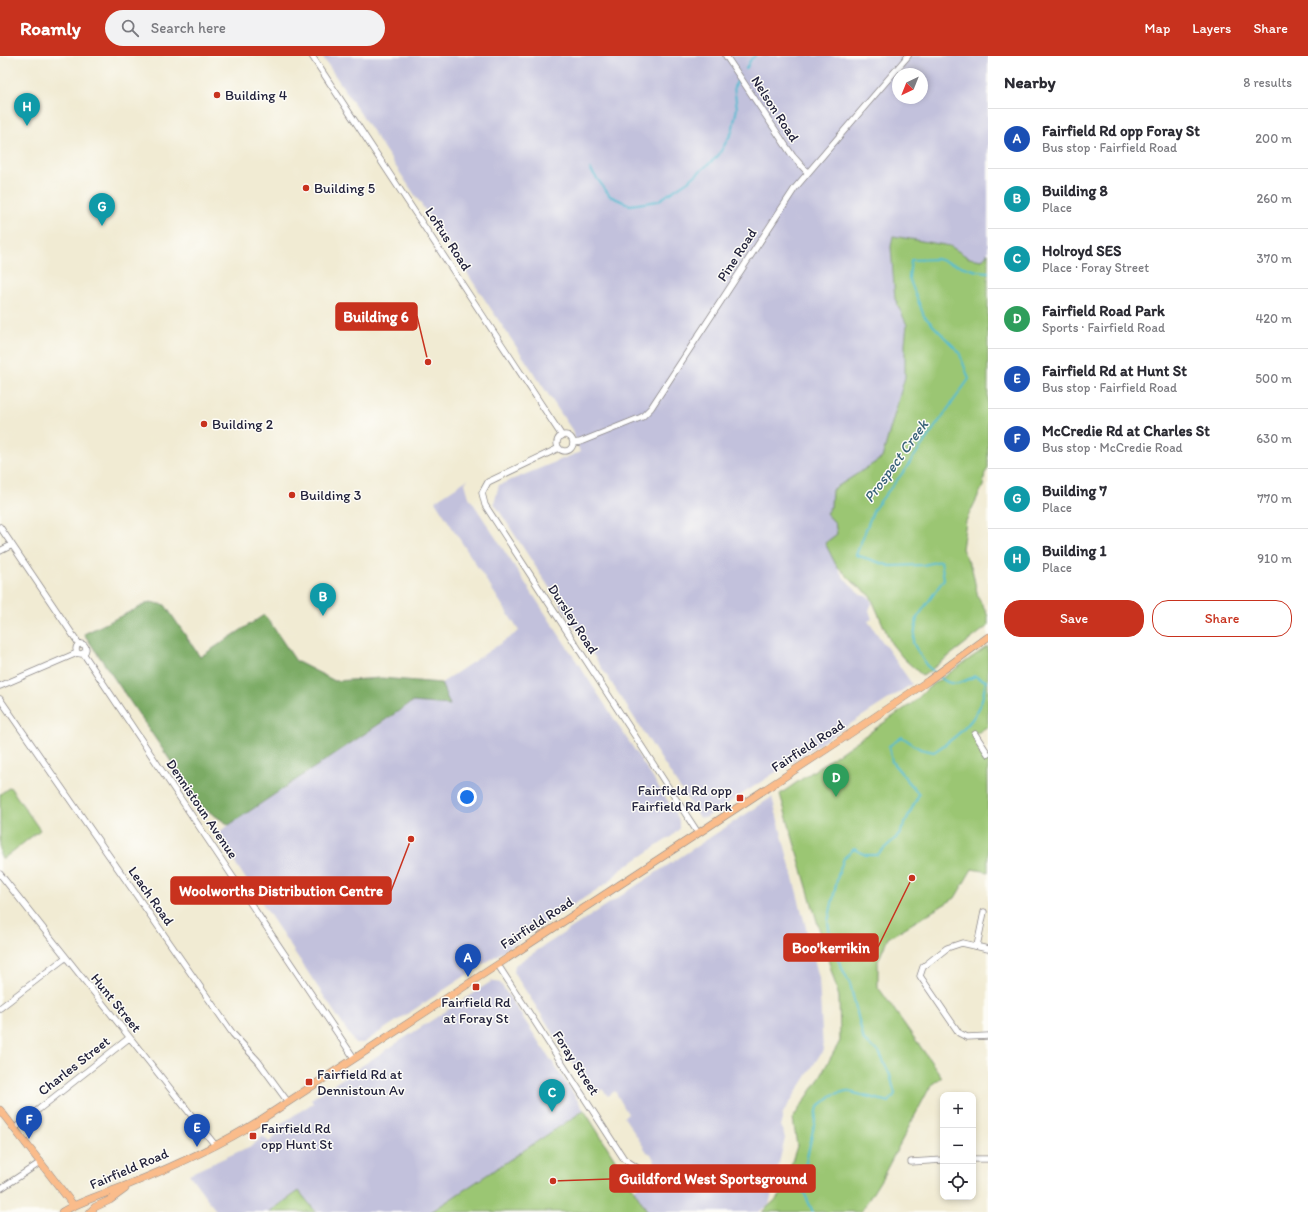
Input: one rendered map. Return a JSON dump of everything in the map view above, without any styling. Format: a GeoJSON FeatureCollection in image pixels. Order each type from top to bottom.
{"type":"FeatureCollection","features":[{"type":"Feature","properties":{"kind":"main road","name":"Fairfield Road"},"geometry":{"type":"LineString","coordinates":[[62,1212],[75,1209],[240,1133],[836,743],[928,681],[988,637]]}},
{"type":"Feature","properties":{"kind":"main road"},"geometry":{"type":"LineString","coordinates":[[0,1110],[41,1162],[75,1209]]}},
{"type":"Feature","properties":{"kind":"main road"},"geometry":{"type":"LineString","coordinates":[[90,1212],[95,1206],[110,1200],[131,1184]]}},
{"type":"Feature","properties":{"kind":"street","name":"Loftus Road"},"geometry":{"type":"LineString","coordinates":[[312,56],[562,436]]}},
{"type":"Feature","properties":{"kind":"street","name":"Nelson Road"},"geometry":{"type":"LineString","coordinates":[[726,56],[792,155],[807,172]]}},
{"type":"Feature","properties":{"kind":"street","name":"Pine Road"},"geometry":{"type":"LineString","coordinates":[[573,443],[580,442],[642,416],[651,408],[807,172],[908,56]]}},
{"type":"Feature","properties":{"kind":"street"},"geometry":{"type":"LineString","coordinates":[[562,436],[570,436],[573,443],[572,447],[568,450],[563,451],[559,448],[557,441],[562,436]]}},
{"type":"Feature","properties":{"kind":"street","name":"Dursley Road"},"geometry":{"type":"LineString","coordinates":[[559,448],[488,482],[482,493],[485,505],[698,833]]}},
{"type":"Feature","properties":{"kind":"street"},"geometry":{"type":"LineString","coordinates":[[0,527],[79,644],[76,648],[80,653],[0,686]]}},
{"type":"Feature","properties":{"kind":"street"},"geometry":{"type":"LineString","coordinates":[[0,550],[12,545]]}},
{"type":"Feature","properties":{"kind":"street","name":"Dennistoun Avenue"},"geometry":{"type":"LineString","coordinates":[[80,653],[354,1058]]}},
{"type":"Feature","properties":{"kind":"street","name":"Leach Road"},"geometry":{"type":"LineString","coordinates":[[0,699],[233,1034],[258,1061],[288,1102]]}},
{"type":"Feature","properties":{"kind":"street"},"geometry":{"type":"LineString","coordinates":[[976,734],[988,754]]}},
{"type":"Feature","properties":{"kind":"street","name":"Hunt Street"},"geometry":{"type":"LineString","coordinates":[[1,876],[215,1145]]}},
{"type":"Feature","properties":{"kind":"street"},"geometry":{"type":"LineString","coordinates":[[977,946],[984,912]]}},
{"type":"Feature","properties":{"kind":"street"},"geometry":{"type":"LineString","coordinates":[[988,949],[962,943],[947,948],[923,967],[920,976],[959,1033],[967,1037],[988,1036]]}},
{"type":"Feature","properties":{"kind":"street"},"geometry":{"type":"LineString","coordinates":[[0,1008],[65,958]]}},
{"type":"Feature","properties":{"kind":"street","name":"Foray Street"},"geometry":{"type":"LineString","coordinates":[[498,965],[624,1159],[639,1169]]}},
{"type":"Feature","properties":{"kind":"street","name":"Charles Street"},"geometry":{"type":"LineString","coordinates":[[15,1128],[129,1038]]}},
{"type":"Feature","properties":{"kind":"street"},"geometry":{"type":"LineString","coordinates":[[976,1159],[988,1159]]}},
{"type":"Feature","properties":{"kind":"street"},"geometry":{"type":"LineString","coordinates":[[911,1162],[940,1160]]}},
{"type":"Feature","properties":{"kind":"street"},"geometry":{"type":"LineString","coordinates":[[0,1189],[41,1162]]}},
{"type":"Feature","properties":{"kind":"shaded area"},"geometry":{"type":"Polygon","coordinates":[[[322,56],[988,56],[988,253],[982,260],[969,258],[950,246],[893,236],[891,247],[895,299],[907,325],[905,343],[905,377],[885,454],[877,462],[832,490],[831,508],[826,513],[836,523],[837,535],[825,543],[836,565],[844,578],[861,595],[869,597],[872,603],[869,610],[872,619],[868,621],[912,684],[705,818],[699,817],[494,503],[499,485],[580,452],[572,430],[322,56]]]}},
{"type":"Feature","properties":{"kind":"shaded area"},"geometry":{"type":"Polygon","coordinates":[[[468,479],[465,483],[469,497],[675,812],[679,821],[679,829],[672,836],[619,871],[610,881],[363,1043],[355,1043],[216,834],[519,631],[435,501],[468,479]]]}},
{"type":"Feature","properties":{"kind":"shaded area"},"geometry":{"type":"Polygon","coordinates":[[[772,797],[819,978],[823,1050],[783,1113],[781,1125],[785,1138],[769,1205],[758,1212],[648,1212],[634,1189],[641,1184],[644,1186],[656,1175],[655,1162],[651,1154],[647,1152],[624,1117],[628,1114],[615,1091],[608,1096],[602,1089],[594,1095],[514,973],[515,965],[772,797]]]}},
{"type":"Feature","properties":{"kind":"shaded area"},"geometry":{"type":"Polygon","coordinates":[[[492,981],[500,983],[584,1110],[431,1212],[316,1212],[299,1191],[269,1212],[217,1212],[189,1174],[253,1145],[263,1136],[269,1142],[276,1136],[271,1130],[313,1103],[311,1099],[492,981]]]}},
{"type":"Feature","properties":{"kind":"green space"},"geometry":{"type":"Polygon","coordinates":[[[893,236],[950,246],[969,258],[982,260],[988,253],[988,469],[985,473],[983,486],[966,521],[962,549],[972,569],[978,597],[988,616],[988,626],[923,676],[904,659],[891,643],[870,595],[854,583],[836,565],[825,543],[837,534],[835,523],[826,513],[831,507],[832,490],[882,458],[905,377],[905,343],[907,325],[895,299],[891,247],[893,236]]]}},
{"type":"Feature","properties":{"kind":"green space"},"geometry":{"type":"Polygon","coordinates":[[[150,602],[165,605],[200,657],[264,615],[296,661],[335,681],[381,678],[441,683],[450,705],[412,702],[229,825],[202,807],[84,634],[150,602]]]}},
{"type":"Feature","properties":{"kind":"green space"},"geometry":{"type":"Polygon","coordinates":[[[988,646],[988,726],[973,736],[988,760],[988,872],[972,869],[955,898],[888,938],[878,961],[878,987],[942,1077],[931,1085],[882,1178],[861,1212],[762,1212],[781,1195],[797,1146],[793,1118],[817,1082],[840,1041],[839,997],[780,794],[914,702],[928,688],[988,646]]]}},
{"type":"Feature","properties":{"kind":"green space"},"geometry":{"type":"Polygon","coordinates":[[[10,787],[40,830],[3,859],[0,855],[0,794],[10,787]]]}},
{"type":"Feature","properties":{"kind":"green space"},"geometry":{"type":"Polygon","coordinates":[[[584,1110],[648,1212],[431,1212],[580,1113],[584,1110]]]}},
{"type":"Feature","properties":{"kind":"green space"},"geometry":{"type":"Polygon","coordinates":[[[299,1191],[316,1212],[269,1212],[299,1191]]]}},
{"type":"Feature","properties":{"kind":"waterway"},"geometry":{"type":"LineString","coordinates":[[746,69],[751,59],[755,56]]}},
{"type":"Feature","properties":{"kind":"waterway"},"geometry":{"type":"LineString","coordinates":[[590,169],[610,196],[630,205],[658,201],[691,179],[718,156],[732,132],[737,108],[734,87],[738,80]]}},
{"type":"Feature","properties":{"kind":"waterway","name":"Prospect Creek"},"geometry":{"type":"LineString","coordinates":[[935,673],[926,665],[913,643],[917,618],[944,579],[941,561],[923,565],[890,566],[856,555],[874,509],[901,475],[969,379],[959,352],[924,316],[909,278],[911,260],[937,259],[977,271],[988,272]]}},
{"type":"Feature","properties":{"kind":"waterway","name":"Prospect Creek"},"geometry":{"type":"LineString","coordinates":[[813,1212],[803,1190],[803,1176],[818,1107],[832,1095],[846,1091],[889,1102],[895,1094],[890,1075],[879,1052],[864,1041],[850,984],[832,948],[828,922],[838,875],[844,858],[854,849],[866,855],[877,855],[899,835],[919,794],[892,762],[889,746],[902,737],[920,749],[934,752],[966,726],[972,720],[980,706],[986,681],[975,676],[956,684],[943,680],[938,676]]}},
{"type":"Feature","properties":{"kind":"place","name":"Building 4"},"geometry":{"type":"Point","coordinates":[217,95]}},
{"type":"Feature","properties":{"kind":"place","name":"Building 1"},"geometry":{"type":"Point","coordinates":[27,126]}},
{"type":"Feature","properties":{"kind":"place","name":"Building 5"},"geometry":{"type":"Point","coordinates":[306,188]}},
{"type":"Feature","properties":{"kind":"place","name":"Building 7"},"geometry":{"type":"Point","coordinates":[102,226]}},
{"type":"Feature","properties":{"kind":"place","name":"Building 6"},"geometry":{"type":"Point","coordinates":[428,362]}},
{"type":"Feature","properties":{"kind":"place","name":"Building 2"},"geometry":{"type":"Point","coordinates":[204,424]}},
{"type":"Feature","properties":{"kind":"place","name":"Building 3"},"geometry":{"type":"Point","coordinates":[292,495]}},
{"type":"Feature","properties":{"kind":"place","name":"Building 8"},"geometry":{"type":"Point","coordinates":[323,616]}},
{"type":"Feature","properties":{"kind":"place","name":"Fairfield Road Park"},"geometry":{"type":"Point","coordinates":[836,797]}},
{"type":"Feature","properties":{"kind":"place","name":"Fairfield Rd opp Fairfield Rd Park"},"geometry":{"type":"Point","coordinates":[740,798]}},
{"type":"Feature","properties":{"kind":"place","name":"Woolworths Distribution Centre"},"geometry":{"type":"Point","coordinates":[411,839]}},
{"type":"Feature","properties":{"kind":"place","name":"Boo'kerrikin"},"geometry":{"type":"Point","coordinates":[912,878]}},
{"type":"Feature","properties":{"kind":"place","name":"Fairfield Rd opp Foray St"},"geometry":{"type":"Point","coordinates":[468,977]}},
{"type":"Feature","properties":{"kind":"place","name":"Fairfield Rd at Foray St"},"geometry":{"type":"Point","coordinates":[476,987]}},
{"type":"Feature","properties":{"kind":"place","name":"Fairfield Rd at Dennistoun Av"},"geometry":{"type":"Point","coordinates":[309,1082]}},
{"type":"Feature","properties":{"kind":"place","name":"Holroyd SES"},"geometry":{"type":"Point","coordinates":[552,1112]}},
{"type":"Feature","properties":{"kind":"place","name":"Fairfield Rd opp Hunt St"},"geometry":{"type":"Point","coordinates":[253,1136]}},
{"type":"Feature","properties":{"kind":"place","name":"McCredie Rd at Charles St"},"geometry":{"type":"Point","coordinates":[29,1139]}},
{"type":"Feature","properties":{"kind":"place","name":"Fairfield Rd at Hunt St"},"geometry":{"type":"Point","coordinates":[197,1147]}},
{"type":"Feature","properties":{"kind":"place","name":"Guildford West Sportsground"},"geometry":{"type":"Point","coordinates":[553,1181]}}]}
